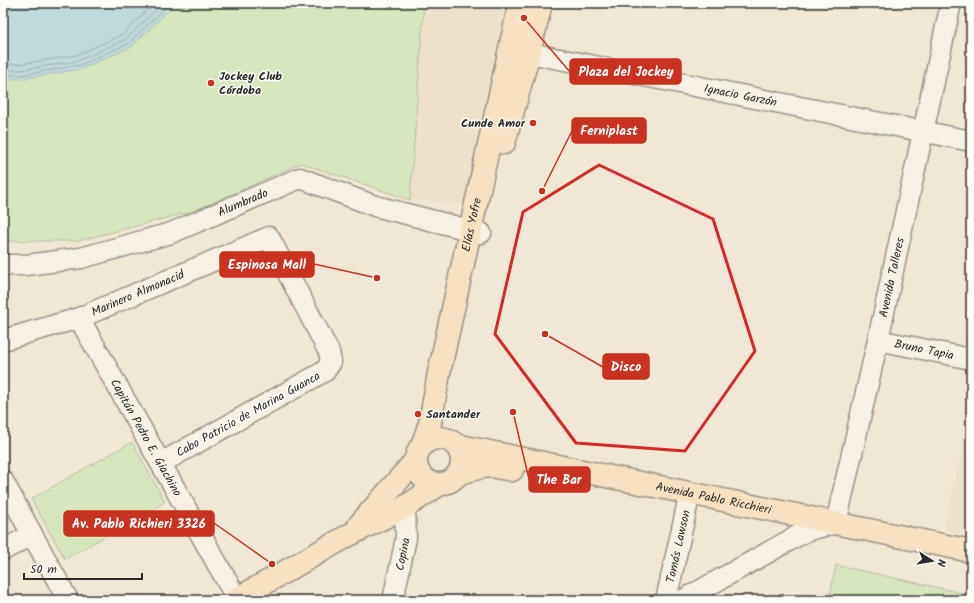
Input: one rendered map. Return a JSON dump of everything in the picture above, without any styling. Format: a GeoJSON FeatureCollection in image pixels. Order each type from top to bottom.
{"type":"FeatureCollection","features":[{"type":"Feature","properties":{"kind":"main road","name":"Elías Yofre"},"geometry":{"type":"LineString","coordinates":[[520,3],[520,51]]}},
{"type":"Feature","properties":{"kind":"main road","name":"Elías Yofre"},"geometry":{"type":"LineString","coordinates":[[419,453],[430,423],[439,373],[476,232],[520,51],[541,3]]}},
{"type":"Feature","properties":{"kind":"main road","name":"Elías Yofre"},"geometry":{"type":"LineString","coordinates":[[453,443],[442,424],[442,416],[476,232]]}},
{"type":"Feature","properties":{"kind":"main road"},"geometry":{"type":"LineString","coordinates":[[351,534],[428,441],[442,438],[453,443],[460,452],[462,466],[454,479],[447,483],[432,483],[420,474],[417,467],[419,453]]}},
{"type":"Feature","properties":{"kind":"main road","name":"Avenida Pablo Ricchieri"},"geometry":{"type":"LineString","coordinates":[[453,443],[808,530],[971,563]]}},
{"type":"Feature","properties":{"kind":"main road","name":"Avenida Pablo Ricchieri"},"geometry":{"type":"LineString","coordinates":[[459,473],[491,466],[688,500],[836,523],[971,551]]}},
{"type":"Feature","properties":{"kind":"main road"},"geometry":{"type":"LineString","coordinates":[[236,600],[351,534],[405,507],[440,484]]}},
{"type":"Feature","properties":{"kind":"street","name":"Avenida Talleres"},"geometry":{"type":"LineString","coordinates":[[836,523],[878,340],[951,3]]}},
{"type":"Feature","properties":{"kind":"street","name":"Ignacio Garzón"},"geometry":{"type":"LineString","coordinates":[[520,51],[971,141]]}},
{"type":"Feature","properties":{"kind":"street","name":"Alumbrado"},"geometry":{"type":"LineString","coordinates":[[3,265],[26,265],[81,258],[171,233],[300,178],[375,206],[476,232]]}},
{"type":"Feature","properties":{"kind":"street","name":"Marinero Almonacid"},"geometry":{"type":"LineString","coordinates":[[3,340],[79,318],[269,237],[329,352],[331,362]]}},
{"type":"Feature","properties":{"kind":"street","name":"Capitán Pedro E. Giachino"},"geometry":{"type":"LineString","coordinates":[[79,318],[236,600]]}},
{"type":"Feature","properties":{"kind":"street","name":"Bruno Tapia"},"geometry":{"type":"LineString","coordinates":[[878,340],[971,359]]}},
{"type":"Feature","properties":{"kind":"street","name":"Cabo Patricio de Marina Guanca"},"geometry":{"type":"LineString","coordinates":[[161,463],[325,371],[331,362]]}},
{"type":"Feature","properties":{"kind":"street"},"geometry":{"type":"LineString","coordinates":[[3,481],[68,600]]}},
{"type":"Feature","properties":{"kind":"street","name":"Tomás Lawson"},"geometry":{"type":"LineString","coordinates":[[666,600],[688,500]]}},
{"type":"Feature","properties":{"kind":"street","name":"Copina"},"geometry":{"type":"LineString","coordinates":[[393,600],[406,538],[405,507]]}},
{"type":"Feature","properties":{"kind":"street"},"geometry":{"type":"LineString","coordinates":[[683,600],[808,530],[836,523]]}},
{"type":"Feature","properties":{"kind":"street"},"geometry":{"type":"LineString","coordinates":[[3,550],[32,535]]}},
{"type":"Feature","properties":{"kind":"highlighted area"},"geometry":{"type":"Polygon","coordinates":[[[599,165],[713,219],[755,351],[685,451],[576,443],[495,334],[523,212],[599,165]]]}},
{"type":"Feature","properties":{"kind":"shaded area"},"geometry":{"type":"Polygon","coordinates":[[[424,3],[508,3],[467,204],[410,200],[424,3]]]}},
{"type":"Feature","properties":{"kind":"shaded area"},"geometry":{"type":"Polygon","coordinates":[[[971,406],[971,536],[944,530],[971,406]]]}},
{"type":"Feature","properties":{"kind":"green space","name":"Jockey Club Córdoba"},"geometry":{"type":"Polygon","coordinates":[[[3,3],[424,3],[410,200],[301,163],[194,211],[78,241],[3,241],[3,3]]]}},
{"type":"Feature","properties":{"kind":"green space"},"geometry":{"type":"Polygon","coordinates":[[[132,442],[165,502],[65,559],[31,499],[132,442]]]}},
{"type":"Feature","properties":{"kind":"green space"},"geometry":{"type":"Polygon","coordinates":[[[836,565],[971,595],[971,600],[829,600],[836,565]]]}},
{"type":"Feature","properties":{"kind":"water"},"geometry":{"type":"Polygon","coordinates":[[[12,3],[176,3],[131,47],[81,69],[22,79],[3,79],[3,9],[12,3]]]}},
{"type":"Feature","properties":{"kind":"place","name":"Plaza del Jockey"},"geometry":{"type":"Point","coordinates":[524,18]}},
{"type":"Feature","properties":{"kind":"place","name":"Jockey Club Córdoba"},"geometry":{"type":"Point","coordinates":[211,83]}},
{"type":"Feature","properties":{"kind":"place","name":"Cunde Amor"},"geometry":{"type":"Point","coordinates":[533,123]}},
{"type":"Feature","properties":{"kind":"place","name":"Ferniplast"},"geometry":{"type":"Point","coordinates":[542,191]}},
{"type":"Feature","properties":{"kind":"place","name":"Espinosa Mall"},"geometry":{"type":"Point","coordinates":[377,278]}},
{"type":"Feature","properties":{"kind":"place","name":"Disco"},"geometry":{"type":"Point","coordinates":[545,334]}},
{"type":"Feature","properties":{"kind":"place","name":"The Bar"},"geometry":{"type":"Point","coordinates":[513,412]}},
{"type":"Feature","properties":{"kind":"place","name":"Santander"},"geometry":{"type":"Point","coordinates":[418,414]}},
{"type":"Feature","properties":{"kind":"place","name":"Av. Pablo Richieri 3326"},"geometry":{"type":"Point","coordinates":[272,564]}}]}
